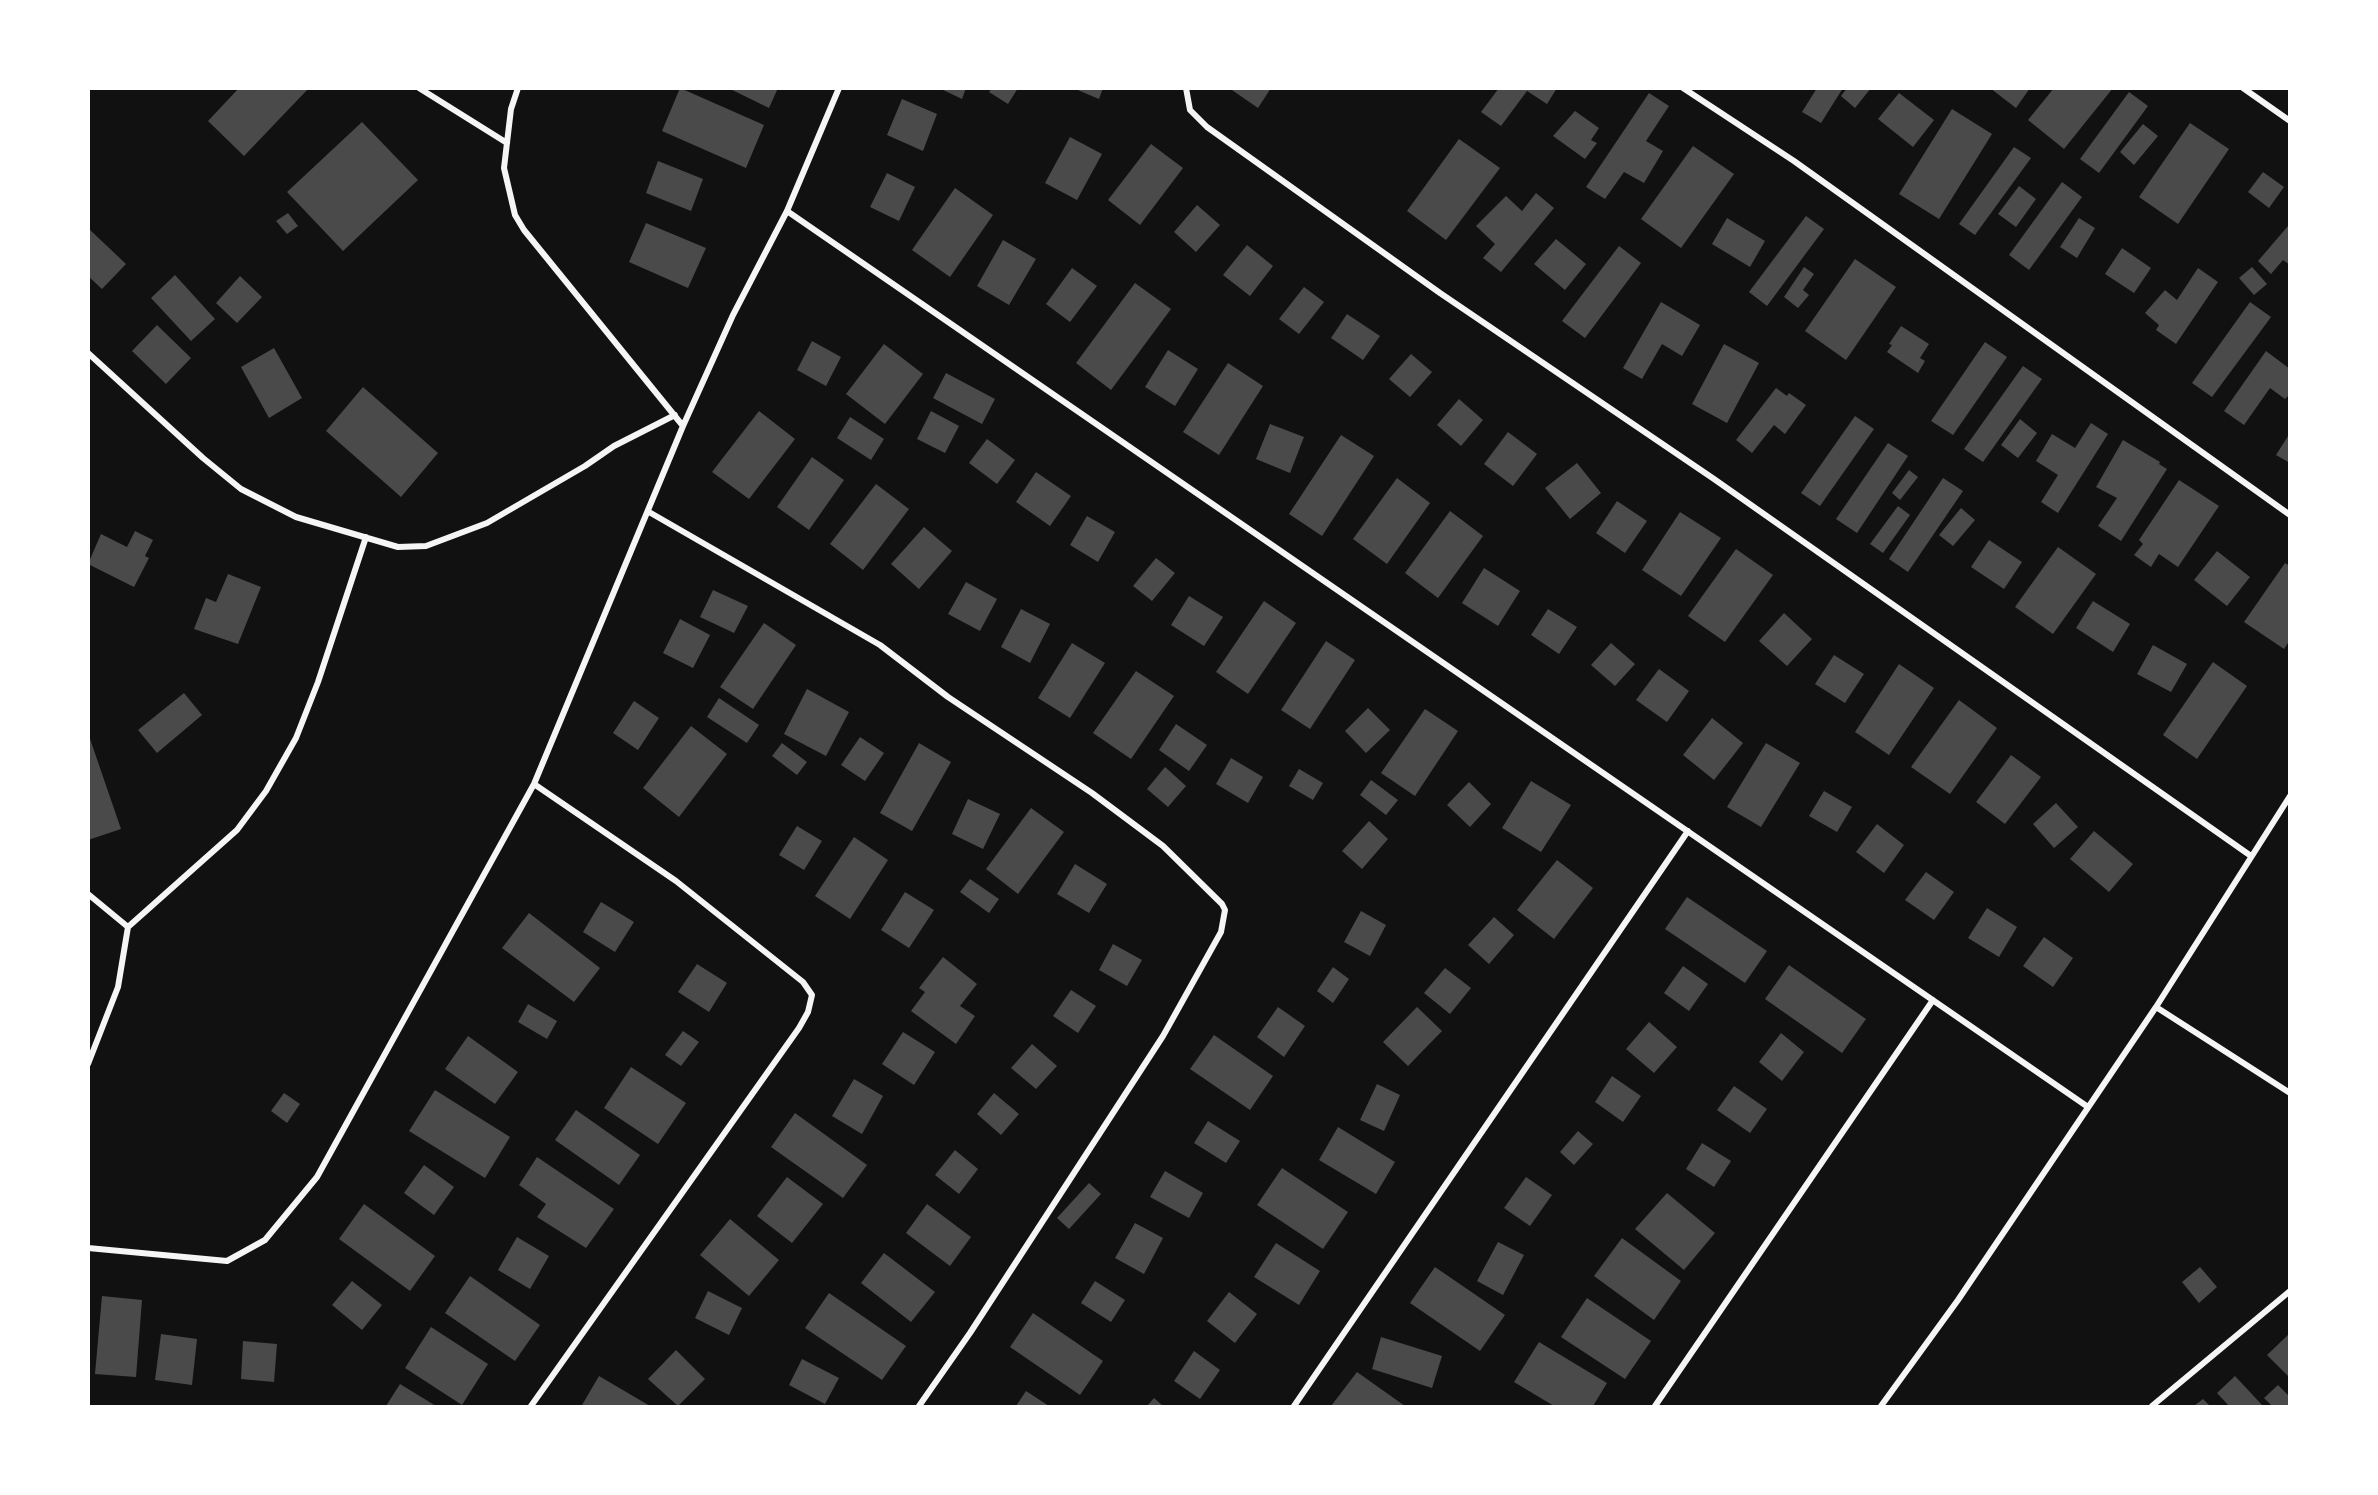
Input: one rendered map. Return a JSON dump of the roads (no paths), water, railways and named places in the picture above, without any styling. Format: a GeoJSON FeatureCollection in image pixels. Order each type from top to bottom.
{"type":"FeatureCollection","features":[{"type":"Feature","properties":{"kind":"street"},"geometry":{"type":"LineString","coordinates":[[419,88],[507,143]]}},
{"type":"Feature","properties":{"kind":"street"},"geometry":{"type":"LineString","coordinates":[[518,88],[511,109],[504,168],[515,215],[524,230],[683,426]]}},
{"type":"Feature","properties":{"kind":"street"},"geometry":{"type":"LineString","coordinates":[[88,1248],[227,1261],[265,1240],[316,1177],[534,784],[683,426],[733,315],[787,211],[839,88]]}},
{"type":"Feature","properties":{"kind":"street"},"geometry":{"type":"LineString","coordinates":[[1186,88],[1190,110],[1207,127],[1440,293],[1714,479],[2251,856]]}},
{"type":"Feature","properties":{"kind":"street"},"geometry":{"type":"LineString","coordinates":[[1683,88],[1794,161],[2289,515]]}},
{"type":"Feature","properties":{"kind":"street"},"geometry":{"type":"LineString","coordinates":[[2244,88],[2289,121]]}},
{"type":"Feature","properties":{"kind":"street"},"geometry":{"type":"LineString","coordinates":[[787,211],[2088,1107]]}},
{"type":"Feature","properties":{"kind":"street"},"geometry":{"type":"LineString","coordinates":[[88,353],[203,458],[242,489],[296,518],[398,547],[426,546],[487,523],[614,446],[675,415]]}},
{"type":"Feature","properties":{"kind":"street"},"geometry":{"type":"LineString","coordinates":[[649,512],[880,645],[948,697],[1092,793],[1162,846],[1222,903],[1225,910],[1221,933],[1163,1035],[970,1334],[919,1407]]}},
{"type":"Feature","properties":{"kind":"street"},"geometry":{"type":"LineString","coordinates":[[88,1064],[118,987],[128,927],[237,830],[266,790],[296,738],[318,682],[366,537]]}},
{"type":"Feature","properties":{"kind":"street"},"geometry":{"type":"LineString","coordinates":[[531,1407],[799,1028],[808,1012],[812,995],[803,982],[676,881],[534,784]]}},
{"type":"Feature","properties":{"kind":"street"},"geometry":{"type":"LineString","coordinates":[[1881,1407],[1958,1300],[2157,1007],[2289,796]]}},
{"type":"Feature","properties":{"kind":"street"},"geometry":{"type":"LineString","coordinates":[[1294,1407],[1688,831]]}},
{"type":"Feature","properties":{"kind":"street"},"geometry":{"type":"LineString","coordinates":[[88,894],[128,927]]}},
{"type":"Feature","properties":{"kind":"street"},"geometry":{"type":"LineString","coordinates":[[1656,1407],[1933,1000]]}},
{"type":"Feature","properties":{"kind":"street"},"geometry":{"type":"LineString","coordinates":[[2157,1007],[2289,1093]]}},
{"type":"Feature","properties":{"kind":"street"},"geometry":{"type":"LineString","coordinates":[[2152,1407],[2289,1291]]}}]}
